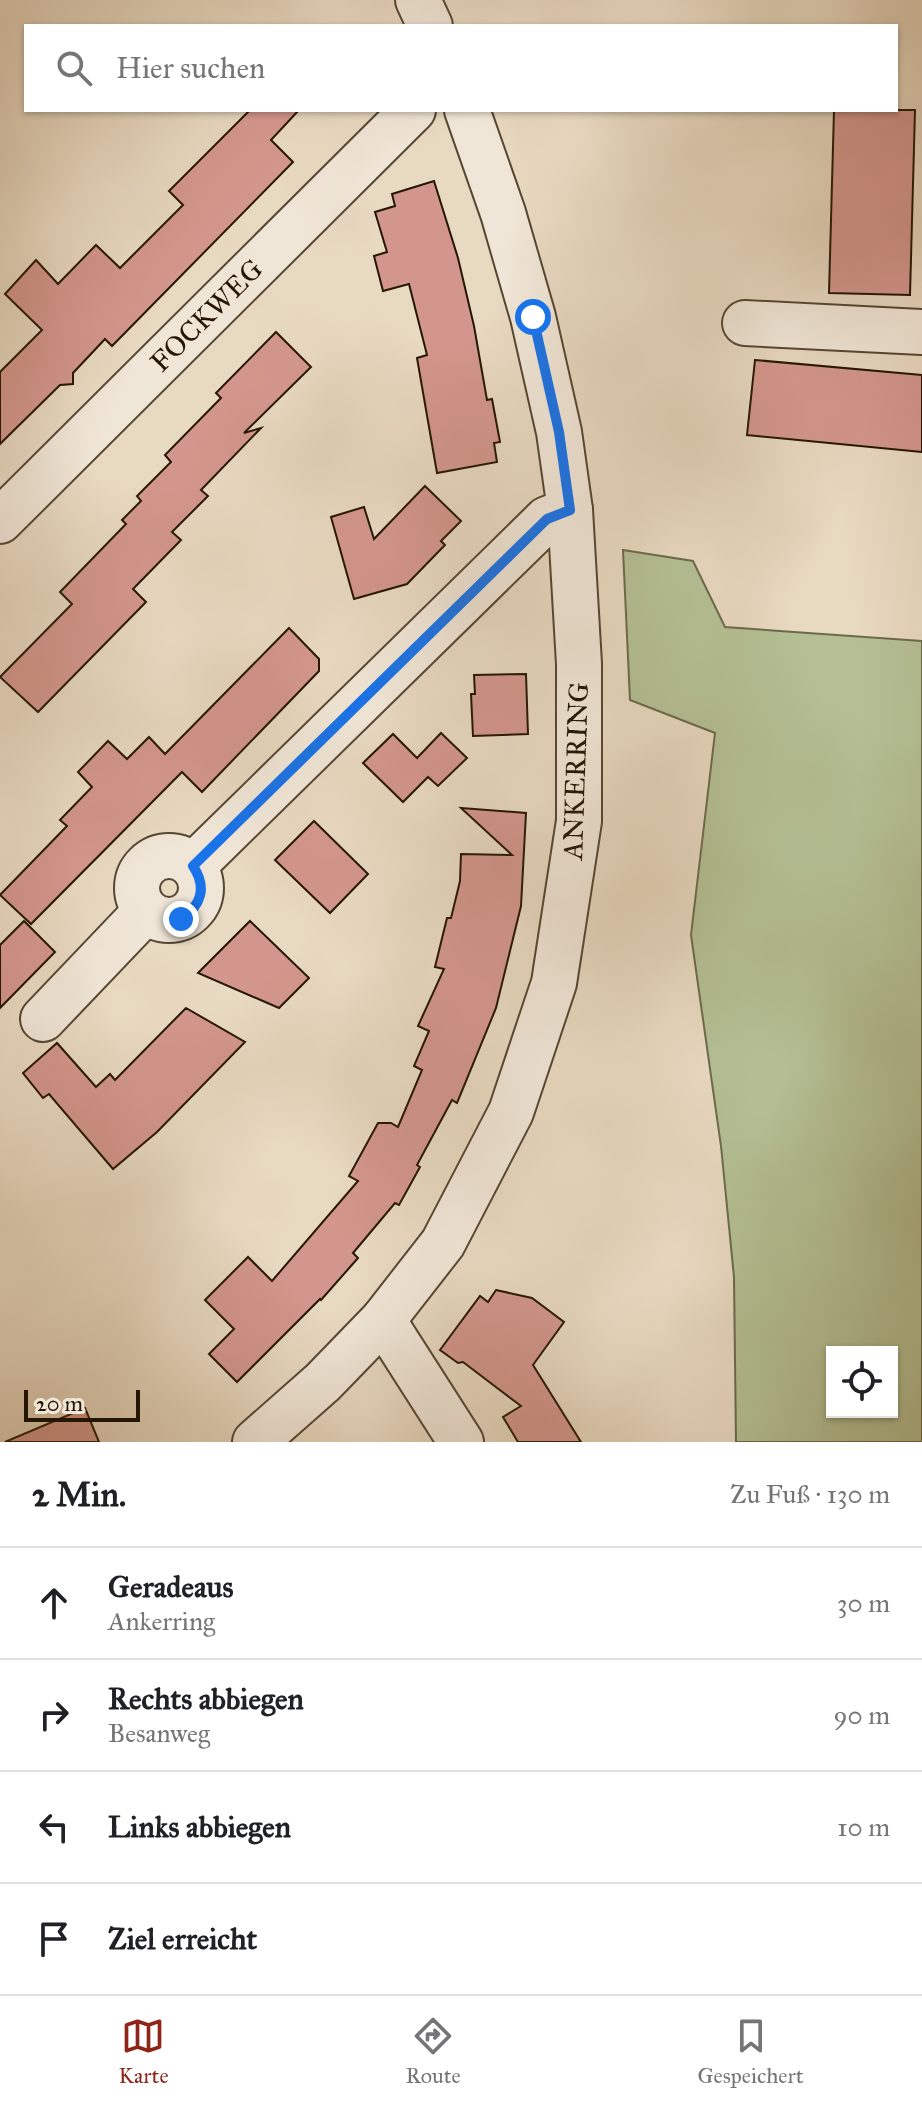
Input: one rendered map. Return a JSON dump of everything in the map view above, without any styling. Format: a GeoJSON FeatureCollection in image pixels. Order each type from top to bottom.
{"type":"FeatureCollection","features":[{"type":"Feature","properties":{"kind":"street"},"geometry":{"type":"LineString","coordinates":[[418,0],[429,24]]}},
{"type":"Feature","properties":{"kind":"street","name":"FOCKWEG"},"geometry":{"type":"LineString","coordinates":[[0,521],[411,112]]}},
{"type":"Feature","properties":{"kind":"street","name":"ANKERRING"},"geometry":{"type":"LineString","coordinates":[[255,1442],[323,1382],[383,1320],[443,1243],[511,1112],[554,983],[579,821],[579,664],[570,510],[559,432],[533,317],[503,213],[468,112]]}},
{"type":"Feature","properties":{"kind":"street"},"geometry":{"type":"LineString","coordinates":[[745,323],[922,332]]}},
{"type":"Feature","properties":{"kind":"street"},"geometry":{"type":"LineString","coordinates":[[43,1019],[146,911],[156,919],[169,921],[181,919],[192,912],[202,889],[200,876],[193,866],[547,519],[570,510]]}},
{"type":"Feature","properties":{"kind":"street"},"geometry":{"type":"LineString","coordinates":[[383,1320],[461,1442]]}},
{"type":"Feature","properties":{"kind":"green space"},"geometry":{"type":"Polygon","coordinates":[[[623,550],[693,561],[725,627],[922,641],[922,1442],[736,1442],[734,1277],[721,1146],[691,935],[715,733],[630,700],[623,550]]]}},
{"type":"Feature","properties":{"kind":"building"},"geometry":{"type":"Polygon","coordinates":[[[915,110],[910,295],[829,293],[834,112],[915,110]]]}},
{"type":"Feature","properties":{"kind":"building"},"geometry":{"type":"Polygon","coordinates":[[[248,112],[297,112],[271,140],[293,162],[112,346],[105,339],[73,373],[73,384],[60,385],[0,444],[0,372],[42,330],[5,294],[36,260],[58,284],[96,245],[120,268],[183,205],[169,191],[248,112]]]}},
{"type":"Feature","properties":{"kind":"building"},"geometry":{"type":"Polygon","coordinates":[[[434,181],[458,258],[487,400],[492,399],[500,442],[494,443],[497,462],[437,473],[417,358],[427,355],[409,284],[383,291],[374,256],[387,252],[375,212],[395,206],[392,194],[434,181]]]}},
{"type":"Feature","properties":{"kind":"building"},"geometry":{"type":"Polygon","coordinates":[[[276,332],[311,367],[244,433],[261,428],[201,490],[208,496],[172,532],[181,540],[133,589],[146,602],[38,712],[0,677],[72,604],[60,592],[126,524],[122,520],[141,501],[137,496],[171,462],[165,455],[221,398],[216,393],[276,332]]]}},
{"type":"Feature","properties":{"kind":"building"},"geometry":{"type":"Polygon","coordinates":[[[755,360],[922,375],[922,452],[747,435],[755,360]]]}},
{"type":"Feature","properties":{"kind":"building"},"geometry":{"type":"Polygon","coordinates":[[[425,486],[461,521],[441,541],[445,545],[407,584],[354,599],[331,517],[364,507],[374,539],[425,486]]]}},
{"type":"Feature","properties":{"kind":"building"},"geometry":{"type":"Polygon","coordinates":[[[289,628],[319,659],[319,671],[202,792],[182,772],[31,924],[0,895],[67,826],[60,820],[92,787],[78,772],[108,741],[127,759],[149,737],[165,754],[289,628]]]}},
{"type":"Feature","properties":{"kind":"building"},"geometry":{"type":"Polygon","coordinates":[[[526,674],[528,734],[473,736],[471,694],[475,694],[474,675],[526,674]]]}},
{"type":"Feature","properties":{"kind":"building"},"geometry":{"type":"Polygon","coordinates":[[[441,733],[467,758],[438,786],[428,777],[403,802],[363,763],[393,734],[417,758],[441,733]]]}},
{"type":"Feature","properties":{"kind":"building"},"geometry":{"type":"Polygon","coordinates":[[[461,808],[526,813],[521,906],[496,1008],[457,1103],[452,1100],[399,1205],[395,1203],[353,1253],[358,1258],[321,1300],[237,1382],[209,1354],[234,1329],[205,1300],[248,1257],[272,1281],[358,1181],[349,1176],[378,1123],[391,1123],[398,1127],[422,1070],[414,1066],[429,1031],[418,1026],[444,969],[435,967],[460,881],[461,854],[512,855],[461,808]]]}},
{"type":"Feature","properties":{"kind":"building"},"geometry":{"type":"Polygon","coordinates":[[[314,821],[368,874],[330,913],[275,860],[314,821]]]}},
{"type":"Feature","properties":{"kind":"building"},"geometry":{"type":"Polygon","coordinates":[[[24,921],[55,952],[0,1008],[0,945],[24,921]]]}},
{"type":"Feature","properties":{"kind":"building"},"geometry":{"type":"Polygon","coordinates":[[[250,921],[309,978],[279,1008],[198,973],[250,921]]]}},
{"type":"Feature","properties":{"kind":"building"},"geometry":{"type":"Polygon","coordinates":[[[186,1008],[245,1042],[157,1132],[113,1169],[49,1094],[43,1098],[23,1073],[57,1043],[96,1087],[110,1074],[115,1080],[186,1008]]]}},
{"type":"Feature","properties":{"kind":"building"},"geometry":{"type":"Polygon","coordinates":[[[496,1290],[532,1298],[564,1322],[533,1365],[581,1442],[518,1442],[503,1417],[521,1406],[463,1362],[458,1363],[440,1350],[480,1296],[488,1302],[496,1290]]]}},
{"type":"Feature","properties":{"kind":"building"},"geometry":{"type":"Polygon","coordinates":[[[85,1408],[99,1442],[5,1442],[85,1408]]]}},
{"type":"Feature","properties":{"kind":"route"},"geometry":{"type":"LineString","coordinates":[[181,919],[192,912],[202,889],[200,876],[193,866],[547,519],[570,510],[559,432],[533,317]]}}]}
